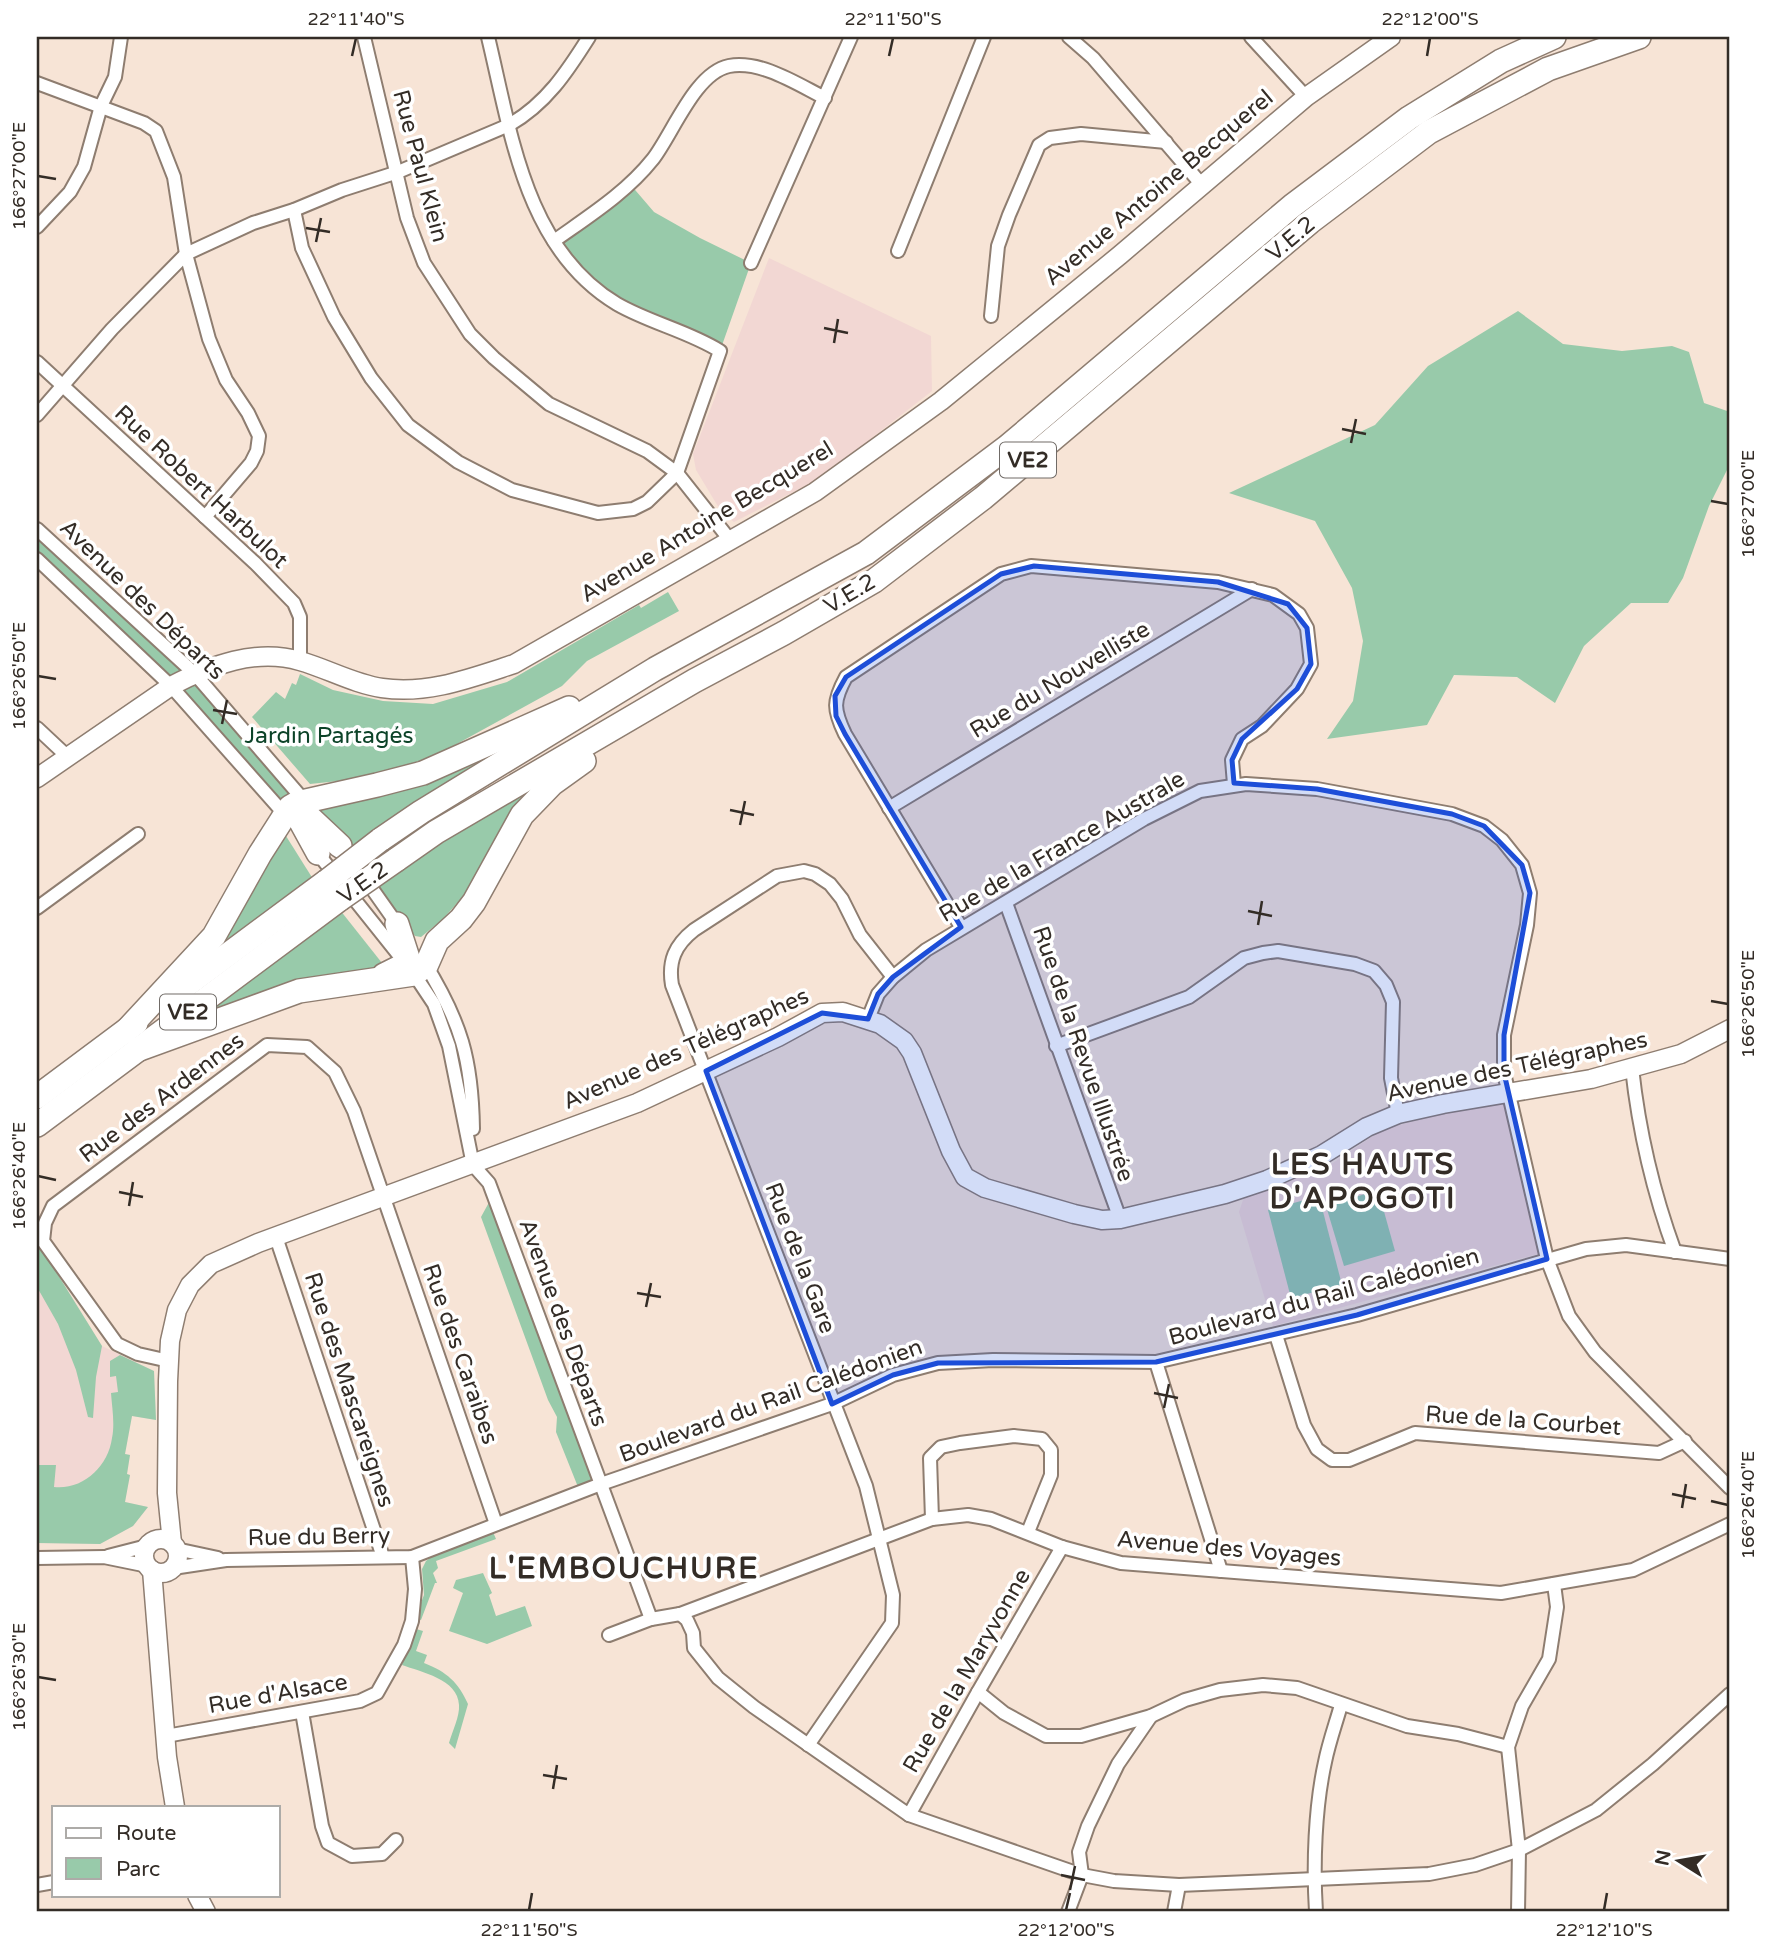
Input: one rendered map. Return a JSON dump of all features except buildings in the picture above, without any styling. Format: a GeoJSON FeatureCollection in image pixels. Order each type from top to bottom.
{"type":"FeatureCollection","features":[{"type":"Feature","properties":{"kind":"highway","name":"V.E.2"},"geometry":{"type":"LineString","coordinates":[[37,1125],[131,1041],[334,890],[380,840],[421,812],[655,669],[866,553],[1007,447],[1302,198],[1409,118],[1501,61],[1554,37]]}},
{"type":"Feature","properties":{"kind":"highway","name":"V.E.2"},"geometry":{"type":"LineString","coordinates":[[334,890],[396,860],[436,832],[694,681],[874,581],[983,498],[1310,222],[1429,132],[1548,69],[1639,37]]}},
{"type":"Feature","properties":{"kind":"highway"},"geometry":{"type":"LineString","coordinates":[[131,1041],[214,936],[260,854],[296,810],[423,772],[655,669]]}},
{"type":"Feature","properties":{"kind":"highway"},"geometry":{"type":"LineString","coordinates":[[131,1041],[299,991],[378,978],[390,979],[414,962],[461,919],[474,902],[522,815],[552,784],[694,681]]}},
{"type":"Feature","properties":{"kind":"highway"},"geometry":{"type":"LineString","coordinates":[[296,810],[315,821],[340,846]]}},
{"type":"Feature","properties":{"kind":"highway"},"geometry":{"type":"LineString","coordinates":[[296,810],[318,853]]}},
{"type":"Feature","properties":{"kind":"highway"},"geometry":{"type":"LineString","coordinates":[[391,931],[414,962]]}},
{"type":"Feature","properties":{"kind":"highway","name":"V.E.2"},"geometry":{"type":"LineString","coordinates":[[37,1097],[131,1041]]}},
{"type":"Feature","properties":{"kind":"street"},"geometry":{"type":"LineString","coordinates":[[37,227],[70,192],[83,167],[101,106],[115,77],[121,37]]}},
{"type":"Feature","properties":{"kind":"street","name":"Rue Paul Klein"},"geometry":{"type":"LineString","coordinates":[[364,37],[407,218],[424,263],[470,334],[549,404],[647,451],[677,472],[730,540]]}},
{"type":"Feature","properties":{"kind":"street"},"geometry":{"type":"LineString","coordinates":[[294,210],[302,247],[334,317],[371,378],[408,425],[458,462],[512,490],[598,513],[633,509],[647,502],[677,472],[720,351],[617,304],[582,276],[554,241],[544,226],[526,186],[488,37]]}},
{"type":"Feature","properties":{"kind":"street"},"geometry":{"type":"LineString","coordinates":[[37,415],[113,329],[186,254],[253,223],[398,172],[524,117],[561,81],[589,37]]}},
{"type":"Feature","properties":{"kind":"street"},"geometry":{"type":"LineString","coordinates":[[751,263],[852,37]]}},
{"type":"Feature","properties":{"kind":"street"},"geometry":{"type":"LineString","coordinates":[[898,251],[984,37]]}},
{"type":"Feature","properties":{"kind":"street"},"geometry":{"type":"LineString","coordinates":[[1069,37],[1093,58],[1202,185]]}},
{"type":"Feature","properties":{"kind":"street"},"geometry":{"type":"LineString","coordinates":[[1251,37],[1306,97]]}},
{"type":"Feature","properties":{"kind":"street","name":"Avenue Antoine Becquerel"},"geometry":{"type":"LineString","coordinates":[[37,778],[171,686],[236,659],[279,657],[300,661],[341,677],[381,688],[420,690],[514,664],[815,492],[941,401],[1306,97],[1391,37]]}},
{"type":"Feature","properties":{"kind":"street"},"geometry":{"type":"LineString","coordinates":[[554,241],[630,184],[653,159],[703,81],[717,70],[744,65],[758,68],[825,97]]}},
{"type":"Feature","properties":{"kind":"street"},"geometry":{"type":"LineString","coordinates":[[37,83],[101,106],[156,131],[174,177],[186,254],[209,339],[226,380],[248,413],[259,436],[257,451],[251,463],[205,517]]}},
{"type":"Feature","properties":{"kind":"street"},"geometry":{"type":"LineString","coordinates":[[991,316],[998,246],[1039,145],[1050,138],[1081,134],[1166,142]]}},
{"type":"Feature","properties":{"kind":"street","name":"Rue Robert Harbulot"},"geometry":{"type":"LineString","coordinates":[[37,362],[294,603],[299,617],[300,661]]}},
{"type":"Feature","properties":{"kind":"street","name":"Avenue des Départs"},"geometry":{"type":"LineString","coordinates":[[37,529],[195,674],[296,810]]}},
{"type":"Feature","properties":{"kind":"street","name":"Avenue des Départs"},"geometry":{"type":"LineString","coordinates":[[37,559],[296,810]]}},
{"type":"Feature","properties":{"kind":"street"},"geometry":{"type":"LineString","coordinates":[[961,928],[836,716],[835,696],[846,677],[1002,574],[1031,566],[1218,582],[1273,595],[1298,614],[1307,628],[1311,664],[1297,689],[1262,726],[1242,739],[1232,760],[1234,785]]}},
{"type":"Feature","properties":{"kind":"street","name":"Rue du Nouvelliste"},"geometry":{"type":"LineString","coordinates":[[890,808],[1252,589]]}},
{"type":"Feature","properties":{"kind":"street"},"geometry":{"type":"LineString","coordinates":[[37,728],[69,758]]}},
{"type":"Feature","properties":{"kind":"street","name":"Rue de la France Australe"},"geometry":{"type":"LineString","coordinates":[[868,1019],[877,994],[893,976],[926,950],[1160,811],[1200,791],[1234,785],[1317,789],[1452,814],[1484,826],[1503,840],[1522,865],[1530,893],[1527,925],[1504,1035],[1504,1073],[1547,1259],[1569,1316],[1595,1352],[1730,1488]]}},
{"type":"Feature","properties":{"kind":"street"},"geometry":{"type":"LineString","coordinates":[[37,908],[138,834]]}},
{"type":"Feature","properties":{"kind":"street"},"geometry":{"type":"LineString","coordinates":[[340,846],[391,931]]}},
{"type":"Feature","properties":{"kind":"street"},"geometry":{"type":"LineString","coordinates":[[318,853],[391,931]]}},
{"type":"Feature","properties":{"kind":"street","name":"Rue de la Gare"},"geometry":{"type":"LineString","coordinates":[[808,1745],[892,1623],[893,1595],[866,1486],[672,985],[671,961],[682,939],[777,876],[804,871],[815,874],[830,884],[842,899],[860,935],[893,976]]}},
{"type":"Feature","properties":{"kind":"street","name":"Rue de la Revue Illustrée"},"geometry":{"type":"LineString","coordinates":[[1006,903],[1120,1219]]}},
{"type":"Feature","properties":{"kind":"street"},"geometry":{"type":"LineString","coordinates":[[1056,1046],[1189,997],[1244,958],[1278,951],[1355,964],[1374,971],[1386,985],[1393,1002],[1391,1078],[1398,1114]]}},
{"type":"Feature","properties":{"kind":"street","name":"Avenue des Départs"},"geometry":{"type":"LineString","coordinates":[[414,962],[449,1046],[473,1164],[489,1183],[651,1619]]}},
{"type":"Feature","properties":{"kind":"street","name":"Avenue des Télégraphes"},"geometry":{"type":"LineString","coordinates":[[163,1545],[167,1493],[170,1341],[177,1310],[190,1285],[211,1264],[276,1237],[637,1103],[822,1013],[844,1012],[868,1019],[892,1031],[904,1041],[912,1053],[951,1151],[965,1177],[985,1188],[1102,1220],[1120,1219],[1225,1194],[1267,1180],[1322,1155],[1367,1127],[1398,1114],[1591,1079],[1681,1054],[1730,1029]]}},
{"type":"Feature","properties":{"kind":"street","name":"Rue des Ardennes"},"geometry":{"type":"LineString","coordinates":[[169,1360],[138,1354],[117,1344],[43,1241],[45,1223],[53,1206],[267,1045],[307,1047],[335,1072],[354,1111],[384,1198]]}},
{"type":"Feature","properties":{"kind":"street"},"geometry":{"type":"LineString","coordinates":[[1632,1068],[1643,1143],[1655,1192],[1675,1252]]}},
{"type":"Feature","properties":{"kind":"street","name":"Rue des Caraibes"},"geometry":{"type":"LineString","coordinates":[[384,1198],[496,1524]]}},
{"type":"Feature","properties":{"kind":"street","name":"Rue des Mascareignes"},"geometry":{"type":"LineString","coordinates":[[276,1237],[383,1557]]}},
{"type":"Feature","properties":{"kind":"street","name":"Boulevard du Rail Calédonien"},"geometry":{"type":"LineString","coordinates":[[412,1557],[601,1484],[832,1404],[893,1375],[938,1363],[993,1360],[1156,1362],[1369,1311],[1586,1249],[1626,1245],[1730,1259]]}},
{"type":"Feature","properties":{"kind":"street","name":"Rue de la Courbet"},"geometry":{"type":"LineString","coordinates":[[1276,1335],[1304,1425],[1317,1449],[1332,1460],[1349,1460],[1415,1433],[1659,1453],[1685,1441]]}},
{"type":"Feature","properties":{"kind":"street"},"geometry":{"type":"LineString","coordinates":[[1156,1362],[1221,1571]]}},
{"type":"Feature","properties":{"kind":"street"},"geometry":{"type":"LineString","coordinates":[[932,1519],[930,1458],[941,1447],[1014,1436],[1042,1439],[1051,1450],[1051,1475],[1028,1532]]}},
{"type":"Feature","properties":{"kind":"street","name":"Avenue des Voyages"},"geometry":{"type":"LineString","coordinates":[[609,1635],[651,1619],[680,1614],[932,1519],[968,1515],[992,1519],[1062,1547],[1121,1563],[1501,1593],[1633,1570],[1730,1524]]}},
{"type":"Feature","properties":{"kind":"street"},"geometry":{"type":"LineString","coordinates":[[37,1558],[104,1557],[163,1545]]}},
{"type":"Feature","properties":{"kind":"street"},"geometry":{"type":"LineString","coordinates":[[104,1557],[160,1568],[177,1559],[163,1545]]}},
{"type":"Feature","properties":{"kind":"street"},"geometry":{"type":"LineString","coordinates":[[160,1568],[145,1554],[163,1545]]}},
{"type":"Feature","properties":{"kind":"street","name":"Rue du Berry"},"geometry":{"type":"LineString","coordinates":[[163,1545],[226,1560]]}},
{"type":"Feature","properties":{"kind":"street","name":"Rue de la Maryvonne"},"geometry":{"type":"LineString","coordinates":[[909,1815],[1062,1547]]}},
{"type":"Feature","properties":{"kind":"street","name":"Rue du Berry"},"geometry":{"type":"LineString","coordinates":[[160,1568],[226,1560],[412,1557]]}},
{"type":"Feature","properties":{"kind":"street","name":"Rue d'Alsace"},"geometry":{"type":"LineString","coordinates":[[166,1735],[360,1702],[377,1693],[399,1654],[412,1621],[415,1589],[412,1557]]}},
{"type":"Feature","properties":{"kind":"street"},"geometry":{"type":"LineString","coordinates":[[160,1568],[156,1640],[175,1806]]}},
{"type":"Feature","properties":{"kind":"street"},"geometry":{"type":"LineString","coordinates":[[1518,1912],[1519,1850],[1507,1747],[1522,1706],[1549,1659],[1557,1606],[1554,1584]]}},
{"type":"Feature","properties":{"kind":"street"},"geometry":{"type":"LineString","coordinates":[[680,1614],[687,1620],[693,1633],[694,1648],[718,1678],[754,1707],[909,1815],[1082,1875],[1114,1881],[1179,1885],[1429,1874],[1475,1865],[1519,1850],[1596,1810],[1653,1764],[1730,1694]]}},
{"type":"Feature","properties":{"kind":"street"},"geometry":{"type":"LineString","coordinates":[[978,1692],[1004,1713],[1046,1736],[1081,1736],[1151,1716],[1185,1700],[1220,1690],[1263,1685],[1297,1688],[1407,1726],[1458,1734],[1507,1747]]}},
{"type":"Feature","properties":{"kind":"street"},"geometry":{"type":"LineString","coordinates":[[1316,1912],[1314,1879],[1325,1763],[1342,1704]]}},
{"type":"Feature","properties":{"kind":"street"},"geometry":{"type":"LineString","coordinates":[[302,1712],[322,1825],[328,1843],[352,1856],[383,1854],[396,1840]]}},
{"type":"Feature","properties":{"kind":"street"},"geometry":{"type":"LineString","coordinates":[[1068,1912],[1082,1875],[1079,1852],[1088,1826],[1118,1764],[1151,1716]]}},
{"type":"Feature","properties":{"kind":"street"},"geometry":{"type":"LineString","coordinates":[[1174,1912],[1179,1885]]}},
{"type":"Feature","properties":{"kind":"street"},"geometry":{"type":"LineString","coordinates":[[198,1896],[206,1912]]}},
{"type":"Feature","properties":{"kind":"highlighted area"},"geometry":{"type":"Polygon","coordinates":[[[1034,566],[1218,582],[1288,604],[1307,628],[1311,664],[1297,689],[1242,739],[1232,760],[1234,783],[1317,789],[1452,814],[1484,826],[1522,865],[1530,893],[1504,1035],[1504,1073],[1547,1259],[1357,1315],[1156,1362],[938,1363],[893,1375],[832,1404],[706,1071],[822,1013],[868,1019],[878,994],[893,977],[961,927],[845,734],[836,716],[835,696],[846,677],[1001,574],[1034,566]]]}},
{"type":"Feature","properties":{"kind":"shaded area"},"geometry":{"type":"Polygon","coordinates":[[[769,258],[931,336],[932,391],[819,479],[734,522],[722,513],[696,470],[693,454],[769,258]]]}},
{"type":"Feature","properties":{"kind":"shaded area"},"geometry":{"type":"Polygon","coordinates":[[[1506,1099],[1541,1253],[1273,1326],[1239,1212],[1245,1194],[1330,1165],[1382,1130],[1479,1103],[1506,1099]]]}},
{"type":"Feature","properties":{"kind":"shaded area"},"geometry":{"type":"Polygon","coordinates":[[[37,1241],[102,1346],[154,1371],[156,1420],[132,1416],[125,1454],[130,1455],[127,1474],[130,1475],[125,1502],[148,1507],[133,1526],[100,1544],[37,1543],[37,1241]]]}},
{"type":"Feature","properties":{"kind":"green space"},"geometry":{"type":"Polygon","coordinates":[[[630,184],[654,212],[751,263],[720,351],[617,304],[554,241],[630,184]]]}},
{"type":"Feature","properties":{"kind":"green space"},"geometry":{"type":"Polygon","coordinates":[[[1518,311],[1563,344],[1622,351],[1672,346],[1689,352],[1704,403],[1730,412],[1730,464],[1709,506],[1683,578],[1668,603],[1631,603],[1584,646],[1555,703],[1517,677],[1454,675],[1427,725],[1327,739],[1353,701],[1363,641],[1352,588],[1315,521],[1229,493],[1375,425],[1428,366],[1518,311]]]}},
{"type":"Feature","properties":{"kind":"green space"},"geometry":{"type":"Polygon","coordinates":[[[37,529],[139,622],[304,801],[285,815],[171,686],[37,559],[37,529]]]}},
{"type":"Feature","properties":{"kind":"green space","name":"Jardin Partagés"},"geometry":{"type":"Polygon","coordinates":[[[668,592],[679,611],[587,661],[562,686],[444,751],[394,771],[310,784],[252,717],[276,692],[285,699],[292,683],[296,685],[300,674],[333,690],[383,701],[433,704],[507,682],[639,605],[641,608],[668,592]]]}},
{"type":"Feature","properties":{"kind":"green space"},"geometry":{"type":"Polygon","coordinates":[[[501,751],[353,851],[322,815],[320,807],[501,751]]]}},
{"type":"Feature","properties":{"kind":"green space"},"geometry":{"type":"Polygon","coordinates":[[[544,777],[517,802],[466,893],[443,919],[421,937],[415,936],[375,882],[544,777]]]}},
{"type":"Feature","properties":{"kind":"green space"},"geometry":{"type":"Polygon","coordinates":[[[286,836],[313,879],[204,960],[281,837],[286,836]]]}},
{"type":"Feature","properties":{"kind":"green space"},"geometry":{"type":"Polygon","coordinates":[[[340,910],[382,963],[380,970],[200,1016],[340,910]]]}},
{"type":"Feature","properties":{"kind":"green space"},"geometry":{"type":"Polygon","coordinates":[[[1378,1190],[1395,1251],[1344,1266],[1326,1206],[1378,1190]]]}},
{"type":"Feature","properties":{"kind":"green space"},"geometry":{"type":"Polygon","coordinates":[[[493,1195],[601,1484],[580,1492],[556,1432],[557,1417],[548,1400],[481,1217],[493,1195]]]}},
{"type":"Feature","properties":{"kind":"green space"},"geometry":{"type":"Polygon","coordinates":[[[1319,1196],[1342,1285],[1291,1298],[1268,1210],[1319,1196]]]}},
{"type":"Feature","properties":{"kind":"green space"},"geometry":{"type":"Polygon","coordinates":[[[37,1241],[102,1346],[96,1377],[93,1418],[88,1417],[76,1370],[58,1324],[37,1287],[37,1241]]]}},
{"type":"Feature","properties":{"kind":"green space"},"geometry":{"type":"Polygon","coordinates":[[[120,1355],[154,1371],[156,1420],[132,1416],[125,1454],[130,1455],[127,1474],[130,1475],[125,1502],[148,1507],[133,1526],[100,1544],[37,1543],[37,1465],[56,1465],[54,1487],[75,1485],[100,1467],[110,1449],[113,1433],[111,1393],[118,1392],[116,1376],[110,1377],[110,1361],[120,1355]]]}},
{"type":"Feature","properties":{"kind":"green space"},"geometry":{"type":"Polygon","coordinates":[[[493,1532],[496,1539],[436,1561],[438,1568],[433,1573],[437,1583],[421,1620],[415,1618],[424,1595],[422,1569],[426,1561],[437,1553],[493,1532]]]}},
{"type":"Feature","properties":{"kind":"green space"},"geometry":{"type":"Polygon","coordinates":[[[483,1573],[492,1593],[489,1595],[496,1616],[525,1606],[532,1626],[487,1644],[449,1631],[463,1593],[453,1588],[456,1580],[483,1573]]]}},
{"type":"Feature","properties":{"kind":"green space"},"geometry":{"type":"Polygon","coordinates":[[[416,1629],[423,1631],[416,1651],[427,1655],[424,1663],[451,1679],[468,1704],[455,1749],[449,1743],[458,1714],[457,1696],[446,1683],[402,1665],[416,1629]]]}},
{"type":"Feature","properties":{"kind":"district","name":"LES HAUTS D'APOGOTI"},"geometry":{"type":"Point","coordinates":[1363,1181]}},
{"type":"Feature","properties":{"kind":"district","name":"L'EMBOUCHURE"},"geometry":{"type":"Point","coordinates":[624,1568]}}]}
